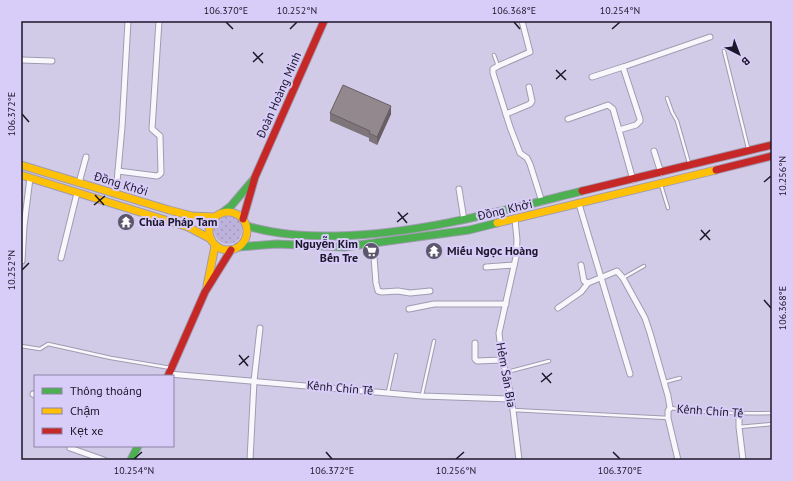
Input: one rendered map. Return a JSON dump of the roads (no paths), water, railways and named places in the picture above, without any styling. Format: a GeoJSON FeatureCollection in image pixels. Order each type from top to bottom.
{"type":"FeatureCollection","features":[{"type":"Feature","properties":{"kind":"main road","name":"Đoàn Hoàng Minh"},"geometry":{"type":"LineString","coordinates":[[245,222],[255,177],[324,21]]}},
{"type":"Feature","properties":{"kind":"main road","name":"Đồng Khởi"},"geometry":{"type":"LineString","coordinates":[[245,222],[260,230],[279,234],[303,236],[345,236],[394,231],[466,220],[772,145]]}},
{"type":"Feature","properties":{"kind":"main road","name":"Đồng Khởi"},"geometry":{"type":"LineString","coordinates":[[235,248],[277,244],[344,247],[470,230],[772,156]]}},
{"type":"Feature","properties":{"kind":"main road","name":"Đồng Khởi"},"geometry":{"type":"LineString","coordinates":[[21,165],[192,216],[215,216]]}},
{"type":"Feature","properties":{"kind":"main road"},"geometry":{"type":"LineString","coordinates":[[661,173],[662,183]]}},
{"type":"Feature","properties":{"kind":"main road","name":"Đồng Khởi"},"geometry":{"type":"LineString","coordinates":[[21,175],[188,227],[211,239]]}},
{"type":"Feature","properties":{"kind":"main road","name":"Đoàn Hoàng Minh"},"geometry":{"type":"LineString","coordinates":[[223,212],[231,206],[255,177]]}},
{"type":"Feature","properties":{"kind":"main road"},"geometry":{"type":"LineString","coordinates":[[170,373],[205,292],[235,248],[245,240],[247,230],[245,222],[234,212],[223,212],[215,216],[212,220],[209,230],[211,239],[215,246],[226,250],[235,248]]}},
{"type":"Feature","properties":{"kind":"main road"},"geometry":{"type":"LineString","coordinates":[[466,220],[470,230]]}},
{"type":"Feature","properties":{"kind":"main road"},"geometry":{"type":"LineString","coordinates":[[302,246],[303,236]]}},
{"type":"Feature","properties":{"kind":"main road"},"geometry":{"type":"LineString","coordinates":[[205,292],[215,246]]}},
{"type":"Feature","properties":{"kind":"main road"},"geometry":{"type":"LineString","coordinates":[[131,460],[138,447]]}},
{"type":"Feature","properties":{"kind":"street"},"geometry":{"type":"LineString","coordinates":[[116,193],[128,21]]}},
{"type":"Feature","properties":{"kind":"street"},"geometry":{"type":"LineString","coordinates":[[118,171],[157,176],[160,173],[160,136],[152,129],[159,21]]}},
{"type":"Feature","properties":{"kind":"street"},"geometry":{"type":"LineString","coordinates":[[522,21],[530,52],[498,66],[493,69],[493,73],[520,153],[527,158],[530,164],[542,202]]}},
{"type":"Feature","properties":{"kind":"street"},"geometry":{"type":"LineString","coordinates":[[592,77],[710,37]]}},
{"type":"Feature","properties":{"kind":"street"},"geometry":{"type":"LineString","coordinates":[[21,60],[52,61]]}},
{"type":"Feature","properties":{"kind":"street"},"geometry":{"type":"LineString","coordinates":[[619,130],[636,125],[640,121],[624,66]]}},
{"type":"Feature","properties":{"kind":"street"},"geometry":{"type":"LineString","coordinates":[[506,114],[530,104],[532,101],[529,86]]}},
{"type":"Feature","properties":{"kind":"street"},"geometry":{"type":"LineString","coordinates":[[568,119],[608,105],[613,110],[633,180]]}},
{"type":"Feature","properties":{"kind":"street"},"geometry":{"type":"LineString","coordinates":[[654,151],[661,173]]}},
{"type":"Feature","properties":{"kind":"street"},"geometry":{"type":"LineString","coordinates":[[79,183],[86,157]]}},
{"type":"Feature","properties":{"kind":"street"},"geometry":{"type":"LineString","coordinates":[[22,261],[24,226],[30,178]]}},
{"type":"Feature","properties":{"kind":"street"},"geometry":{"type":"LineString","coordinates":[[459,189],[466,220]]}},
{"type":"Feature","properties":{"kind":"street"},"geometry":{"type":"LineString","coordinates":[[62,258],[77,193]]}},
{"type":"Feature","properties":{"kind":"street"},"geometry":{"type":"LineString","coordinates":[[579,204],[630,374]]}},
{"type":"Feature","properties":{"kind":"street","name":"Hẻm Sân Bia"},"geometry":{"type":"LineString","coordinates":[[514,219],[517,248],[499,333],[502,360],[506,372],[513,410],[519,460]]}},
{"type":"Feature","properties":{"kind":"street"},"geometry":{"type":"LineString","coordinates":[[373,244],[378,291],[410,293],[430,291]]}},
{"type":"Feature","properties":{"kind":"street"},"geometry":{"type":"LineString","coordinates":[[486,267],[514,265]]}},
{"type":"Feature","properties":{"kind":"street"},"geometry":{"type":"LineString","coordinates":[[581,265],[584,281],[588,283]]}},
{"type":"Feature","properties":{"kind":"street"},"geometry":{"type":"LineString","coordinates":[[558,308],[581,292],[588,283],[617,271],[646,322],[665,382],[669,414],[678,460]]}},
{"type":"Feature","properties":{"kind":"street"},"geometry":{"type":"LineString","coordinates":[[409,309],[422,308],[434,304],[506,304]]}},
{"type":"Feature","properties":{"kind":"street"},"geometry":{"type":"LineString","coordinates":[[250,460],[254,381],[260,328]]}},
{"type":"Feature","properties":{"kind":"street"},"geometry":{"type":"LineString","coordinates":[[475,343],[475,360],[502,360]]}},
{"type":"Feature","properties":{"kind":"street","name":"Kênh Chín Tế"},"geometry":{"type":"LineString","coordinates":[[170,373],[422,396],[510,399]]}},
{"type":"Feature","properties":{"kind":"street"},"geometry":{"type":"LineString","coordinates":[[739,415],[743,460]]}},
{"type":"Feature","properties":{"kind":"street"},"geometry":{"type":"LineString","coordinates":[[70,448],[104,460]]}},
{"type":"Feature","properties":{"kind":"lane"},"geometry":{"type":"LineString","coordinates":[[724,50],[749,150]]}},
{"type":"Feature","properties":{"kind":"lane"},"geometry":{"type":"LineString","coordinates":[[494,55],[498,66]]}},
{"type":"Feature","properties":{"kind":"lane"},"geometry":{"type":"LineString","coordinates":[[667,98],[677,121],[689,166]]}},
{"type":"Feature","properties":{"kind":"lane"},"geometry":{"type":"LineString","coordinates":[[662,183],[668,208]]}},
{"type":"Feature","properties":{"kind":"lane"},"geometry":{"type":"LineString","coordinates":[[622,278],[644,266]]}},
{"type":"Feature","properties":{"kind":"lane"},"geometry":{"type":"LineString","coordinates":[[422,396],[434,341]]}},
{"type":"Feature","properties":{"kind":"lane","name":"Kênh Chín Tế"},"geometry":{"type":"LineString","coordinates":[[21,346],[40,349],[48,344],[170,373]]}},
{"type":"Feature","properties":{"kind":"lane"},"geometry":{"type":"LineString","coordinates":[[388,393],[396,355]]}},
{"type":"Feature","properties":{"kind":"lane"},"geometry":{"type":"LineString","coordinates":[[506,372],[549,361]]}},
{"type":"Feature","properties":{"kind":"lane"},"geometry":{"type":"LineString","coordinates":[[665,382],[680,378]]}},
{"type":"Feature","properties":{"kind":"lane","name":"Kênh Chín Tế"},"geometry":{"type":"LineString","coordinates":[[513,410],[669,414],[712,413],[739,415],[772,413]]}},
{"type":"Feature","properties":{"kind":"lane"},"geometry":{"type":"LineString","coordinates":[[739,426],[772,424]]}},
{"type":"Feature","properties":{"kind":"place","name":"Chùa Pháp Tam"},"geometry":{"type":"Point","coordinates":[126,222]}},
{"type":"Feature","properties":{"kind":"place","name":"Nguyễn Kim Bến Tre"},"geometry":{"type":"Point","coordinates":[371,251]}},
{"type":"Feature","properties":{"kind":"place","name":"Miếu Ngọc Hoàng"},"geometry":{"type":"Point","coordinates":[434,251]}}]}
